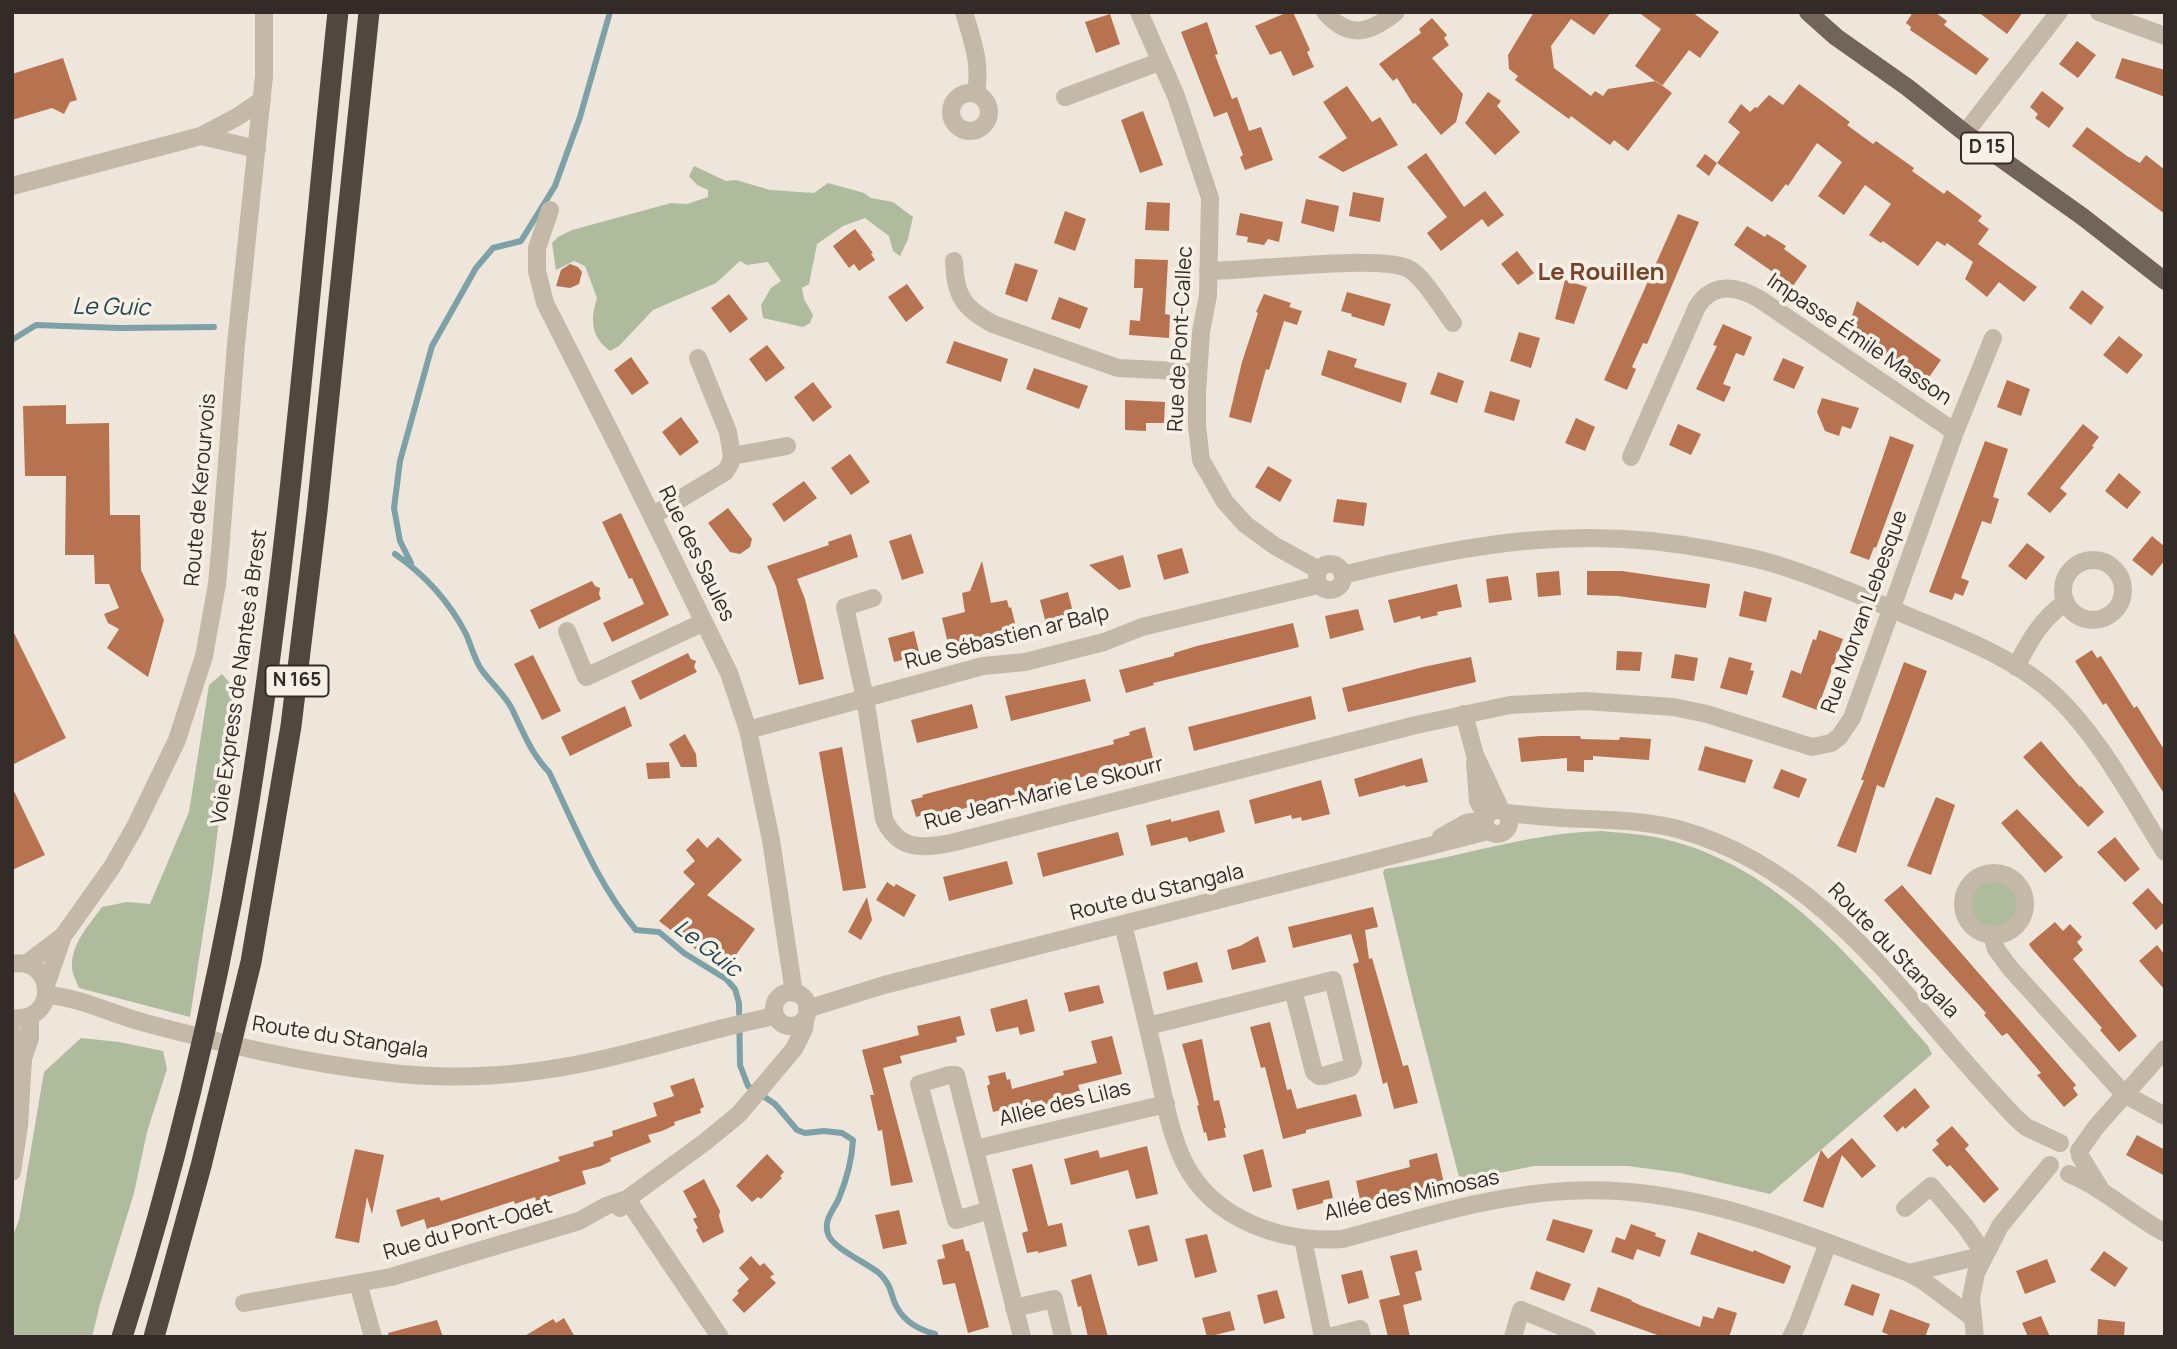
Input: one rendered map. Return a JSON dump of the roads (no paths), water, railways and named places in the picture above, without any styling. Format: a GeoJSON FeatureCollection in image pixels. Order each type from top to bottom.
{"type":"FeatureCollection","features":[{"type":"Feature","properties":{"kind":"highway","name":"Voie Express de Nantes à Brest"},"geometry":{"type":"LineString","coordinates":[[122,1337],[160,1211],[187,1105],[219,964],[243,838],[287,509],[338,12]]}},
{"type":"Feature","properties":{"kind":"highway","name":"N 165"},"geometry":{"type":"LineString","coordinates":[[154,1337],[201,1166],[251,962],[291,726],[317,511],[369,12]]}},
{"type":"Feature","properties":{"kind":"main road","name":"D 15"},"geometry":{"type":"LineString","coordinates":[[1808,13],[1836,37],[2083,217],[2165,281]]}},
{"type":"Feature","properties":{"kind":"street","name":"Route de Kerourvois"},"geometry":{"type":"LineString","coordinates":[[21,1017],[43,1006],[64,936],[111,867],[154,791],[177,740],[204,656],[217,584],[236,344],[264,76],[264,12]]}},
{"type":"Feature","properties":{"kind":"street"},"geometry":{"type":"LineString","coordinates":[[964,12],[978,63],[976,94]]}},
{"type":"Feature","properties":{"kind":"street","name":"Rue de Pont-Callec"},"geometry":{"type":"LineString","coordinates":[[1139,12],[1175,96],[1210,198],[1208,295],[1201,332],[1199,372],[1199,451],[1212,483],[1231,511],[1246,525],[1319,577]]}},
{"type":"Feature","properties":{"kind":"street"},"geometry":{"type":"LineString","coordinates":[[1325,12],[1343,28],[1361,31],[1382,23],[1396,12]]}},
{"type":"Feature","properties":{"kind":"street"},"geometry":{"type":"LineString","coordinates":[[1965,133],[2059,12]]}},
{"type":"Feature","properties":{"kind":"street"},"geometry":{"type":"LineString","coordinates":[[2099,12],[2165,36]]}},
{"type":"Feature","properties":{"kind":"street"},"geometry":{"type":"LineString","coordinates":[[1065,97],[1159,62]]}},
{"type":"Feature","properties":{"kind":"street"},"geometry":{"type":"LineString","coordinates":[[12,186],[201,136],[262,100]]}},
{"type":"Feature","properties":{"kind":"street"},"geometry":{"type":"LineString","coordinates":[[201,136],[257,149]]}},
{"type":"Feature","properties":{"kind":"street","name":"Rue des Saules"},"geometry":{"type":"LineString","coordinates":[[550,211],[537,248],[539,288],[558,332],[729,673],[748,730],[771,839],[786,932],[803,1004]]}},
{"type":"Feature","properties":{"kind":"street"},"geometry":{"type":"LineString","coordinates":[[954,261],[955,284],[959,295],[978,316],[993,324],[1118,368],[1199,372]]}},
{"type":"Feature","properties":{"kind":"street"},"geometry":{"type":"LineString","coordinates":[[1208,271],[1349,264],[1399,265],[1419,278],[1453,323]]}},
{"type":"Feature","properties":{"kind":"street","name":"Impasse Émile Masson"},"geometry":{"type":"LineString","coordinates":[[1631,457],[1697,307],[1711,293],[1727,287],[1738,288],[1761,300],[1955,432]]}},
{"type":"Feature","properties":{"kind":"street","name":"Rue Morvan Lebesque"},"geometry":{"type":"LineString","coordinates":[[1464,715],[1525,704],[1585,701],[1652,705],[1707,714],[1804,746],[1821,746],[1839,737],[1847,729],[1955,432],[1993,338]]}},
{"type":"Feature","properties":{"kind":"street"},"geometry":{"type":"LineString","coordinates":[[652,516],[725,472],[730,464],[732,456],[727,432],[698,358]]}},
{"type":"Feature","properties":{"kind":"street"},"geometry":{"type":"LineString","coordinates":[[732,456],[787,446]]}},
{"type":"Feature","properties":{"kind":"street","name":"Rue Sébastien ar Balp"},"geometry":{"type":"LineString","coordinates":[[748,730],[983,666],[1025,662],[1082,648],[1142,626],[1319,577],[1326,590],[1335,590],[1341,584],[1343,575],[1391,562],[1487,544],[1551,538],[1637,539],[1687,545],[1775,564],[1890,608]]}},
{"type":"Feature","properties":{"kind":"street","name":"Rue Jean-Marie Le Skourr"},"geometry":{"type":"LineString","coordinates":[[873,598],[845,607],[865,698],[884,819],[890,832],[898,840],[918,847],[951,843],[1378,734],[1464,715]]}},
{"type":"Feature","properties":{"kind":"street"},"geometry":{"type":"LineString","coordinates":[[2016,667],[2044,620],[2066,601]]}},
{"type":"Feature","properties":{"kind":"street"},"geometry":{"type":"LineString","coordinates":[[1890,608],[1965,640],[2016,667],[2049,690],[2077,718],[2096,743],[2165,852]]}},
{"type":"Feature","properties":{"kind":"street"},"geometry":{"type":"LineString","coordinates":[[566,631],[586,677],[704,622]]}},
{"type":"Feature","properties":{"kind":"street"},"geometry":{"type":"LineString","coordinates":[[1464,715],[1496,819]]}},
{"type":"Feature","properties":{"kind":"street","name":"Route du Stangala"},"geometry":{"type":"LineString","coordinates":[[803,1004],[838,999],[1430,845],[1496,819],[1597,818],[1659,825],[1706,838],[1746,855],[1811,899],[1868,952],[1993,1094],[2026,1127],[2058,1168],[2101,1190],[2134,1215],[2165,1233]]}},
{"type":"Feature","properties":{"kind":"street","name":"Allée des Mimosas"},"geometry":{"type":"LineString","coordinates":[[1123,925],[1166,1104],[1185,1163],[1195,1180],[1210,1196],[1226,1210],[1250,1223],[1285,1236],[1342,1239],[1532,1194],[1629,1191],[1698,1201],[1828,1243],[1909,1273],[1973,1318]]}},
{"type":"Feature","properties":{"kind":"street","name":"Rue des Saules"},"geometry":{"type":"LineString","coordinates":[[778,1014],[786,932]]}},
{"type":"Feature","properties":{"kind":"street"},"geometry":{"type":"LineString","coordinates":[[1992,935],[1996,950],[2010,968],[2124,1094],[2165,1116]]}},
{"type":"Feature","properties":{"kind":"street","name":"Route de Kerourvois"},"geometry":{"type":"LineString","coordinates":[[19,964],[64,936]]}},
{"type":"Feature","properties":{"kind":"street"},"geometry":{"type":"LineString","coordinates":[[19,964],[39,972],[46,990]]}},
{"type":"Feature","properties":{"kind":"street"},"geometry":{"type":"LineString","coordinates":[[1148,1026],[1333,980],[1353,1063],[1350,1068],[1323,1076],[1314,1072],[1293,990]]}},
{"type":"Feature","properties":{"kind":"street","name":"Route du Stangala"},"geometry":{"type":"LineString","coordinates":[[46,990],[147,1024],[276,1053],[412,1076],[500,1075],[596,1060],[778,1014]]}},
{"type":"Feature","properties":{"kind":"street"},"geometry":{"type":"LineString","coordinates":[[780,996],[803,1004],[799,1024],[778,1014],[780,996]]}},
{"type":"Feature","properties":{"kind":"street","name":"Rue du Pont-Odet"},"geometry":{"type":"LineString","coordinates":[[244,1303],[391,1277],[589,1217],[612,1215],[627,1199],[724,1127],[757,1093],[800,1038],[804,1029],[803,1004]]}},
{"type":"Feature","properties":{"kind":"street","name":"Rue du Pont-Odet"},"geometry":{"type":"LineString","coordinates":[[774,1071],[786,1045],[778,1014]]}},
{"type":"Feature","properties":{"kind":"street"},"geometry":{"type":"LineString","coordinates":[[12,1172],[19,1126],[23,1059],[30,1038],[21,1017]]}},
{"type":"Feature","properties":{"kind":"street"},"geometry":{"type":"LineString","coordinates":[[12,1032],[23,1059]]}},
{"type":"Feature","properties":{"kind":"street"},"geometry":{"type":"LineString","coordinates":[[2058,1168],[2052,1150],[2071,1148],[2095,1127],[2165,1049]]}},
{"type":"Feature","properties":{"kind":"street","name":"Allée des Lilas"},"geometry":{"type":"LineString","coordinates":[[990,1210],[956,1220],[919,1084],[956,1075],[1022,1337]]}},
{"type":"Feature","properties":{"kind":"street","name":"Allée des Lilas"},"geometry":{"type":"LineString","coordinates":[[975,1149],[1166,1104]]}},
{"type":"Feature","properties":{"kind":"street","name":"Route du Stangala"},"geometry":{"type":"LineString","coordinates":[[2026,1127],[2071,1148],[2101,1190]]}},
{"type":"Feature","properties":{"kind":"street"},"geometry":{"type":"LineString","coordinates":[[1975,1337],[1972,1283],[1985,1255],[2000,1226],[2031,1191],[2058,1168],[2077,1169],[2071,1148]]}},
{"type":"Feature","properties":{"kind":"street"},"geometry":{"type":"LineString","coordinates":[[1905,1208],[1931,1186],[1965,1226],[1985,1255]]}},
{"type":"Feature","properties":{"kind":"street"},"geometry":{"type":"LineString","coordinates":[[627,1199],[720,1337]]}},
{"type":"Feature","properties":{"kind":"street"},"geometry":{"type":"LineString","coordinates":[[1303,1239],[1323,1337]]}},
{"type":"Feature","properties":{"kind":"street"},"geometry":{"type":"LineString","coordinates":[[1791,1337],[1828,1243]]}},
{"type":"Feature","properties":{"kind":"street"},"geometry":{"type":"LineString","coordinates":[[1909,1273],[1985,1255]]}},
{"type":"Feature","properties":{"kind":"street"},"geometry":{"type":"LineString","coordinates":[[358,1283],[373,1337]]}},
{"type":"Feature","properties":{"kind":"street"},"geometry":{"type":"LineString","coordinates":[[1014,1308],[1054,1299],[1063,1337]]}},
{"type":"Feature","properties":{"kind":"street"},"geometry":{"type":"LineString","coordinates":[[1513,1337],[1521,1310],[1554,1331],[1587,1337]]}},
{"type":"Feature","properties":{"kind":"street"},"geometry":{"type":"LineString","coordinates":[[1329,1337],[1360,1329],[1362,1337]]}},
{"type":"Feature","properties":{"kind":"waterway"},"geometry":{"type":"LineString","coordinates":[[411,563],[400,541],[394,508],[400,461],[432,346],[476,268],[493,248],[521,241],[555,186],[580,117],[610,12]]}},
{"type":"Feature","properties":{"kind":"waterway","name":"Le Guic"},"geometry":{"type":"LineString","coordinates":[[12,340],[36,325],[214,327]]}},
{"type":"Feature","properties":{"kind":"waterway","name":"Le Guic"},"geometry":{"type":"LineString","coordinates":[[395,554],[416,571],[452,611],[466,634],[481,669],[508,702],[532,749],[549,772],[598,874],[636,930],[659,932],[684,953],[726,979],[735,989],[739,1003],[740,1065],[748,1086],[775,1104],[797,1130],[805,1133],[842,1133],[853,1140],[844,1184],[828,1220],[828,1234],[836,1245],[882,1276],[897,1308],[905,1318],[936,1337]]}},
{"type":"Feature","properties":{"kind":"district","name":"Le Rouillen"},"geometry":{"type":"Point","coordinates":[1601,273]}}]}
